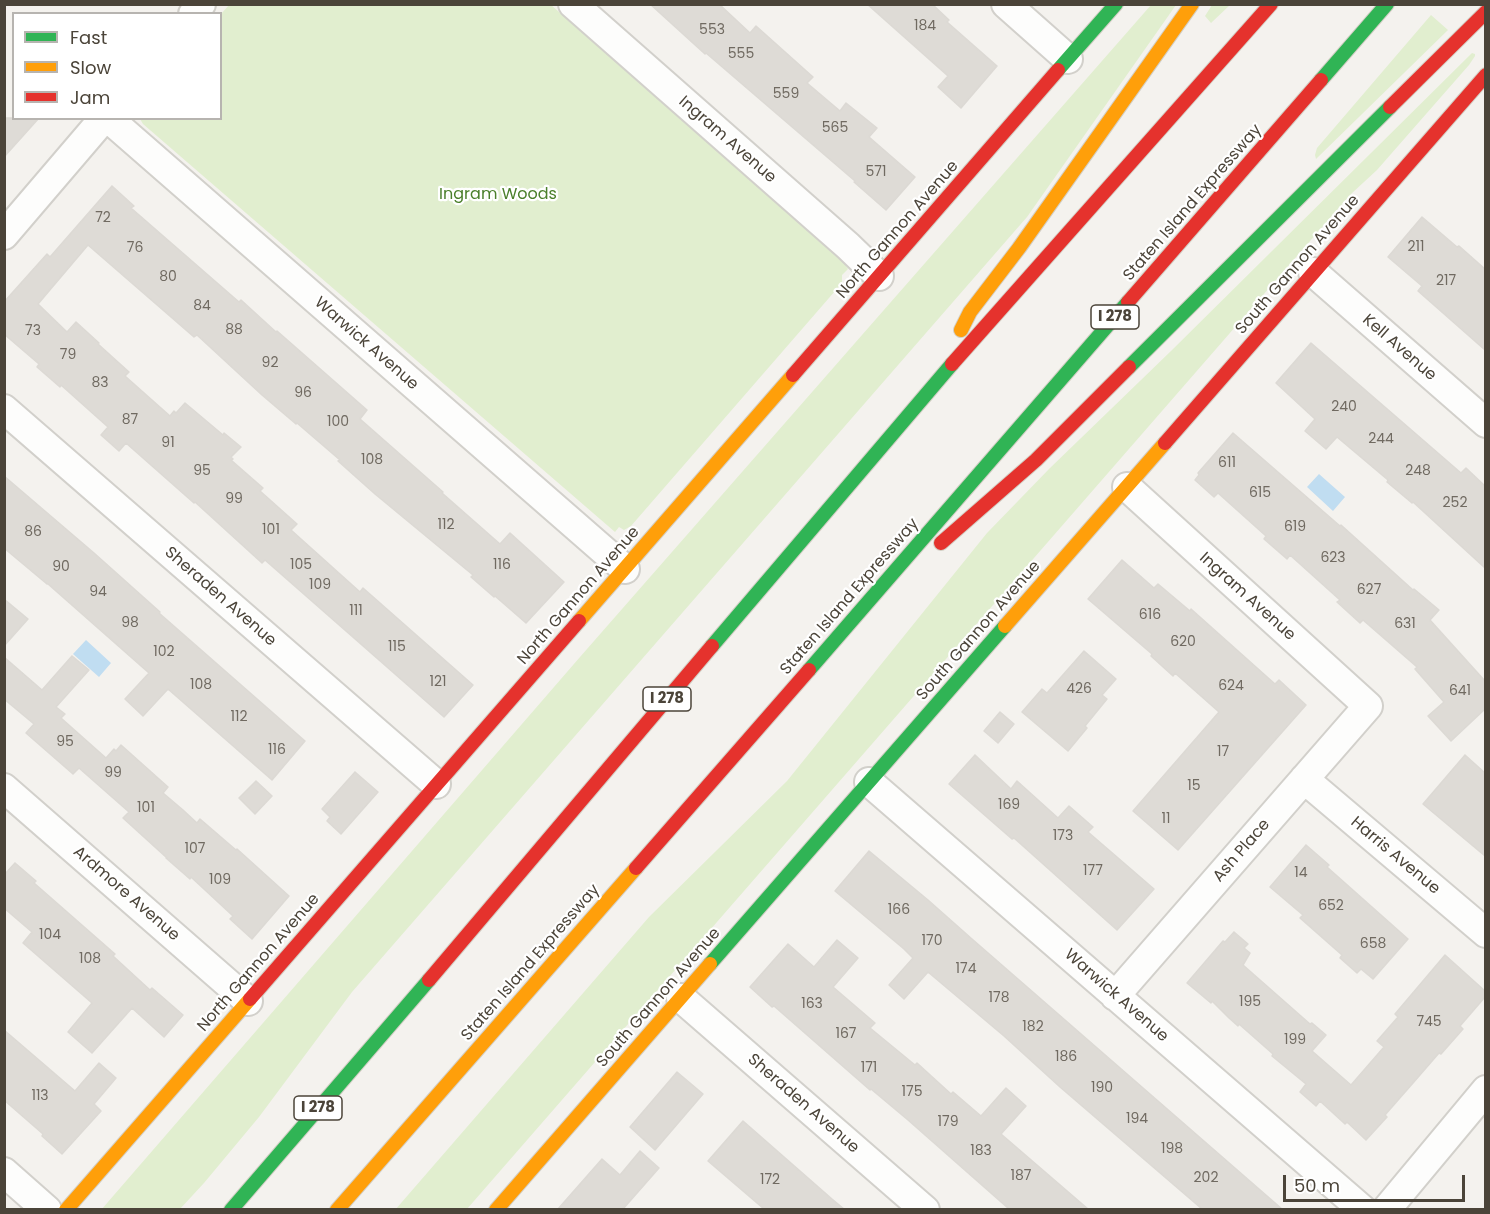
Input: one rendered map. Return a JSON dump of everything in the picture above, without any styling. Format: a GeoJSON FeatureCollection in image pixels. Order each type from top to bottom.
{"type":"FeatureCollection","features":[{"type":"Feature","properties":{"kind":"main road","name":"North Gannon Avenue"},"geometry":{"type":"LineString","coordinates":[[66,1209],[1116,4]]}},
{"type":"Feature","properties":{"kind":"main road"},"geometry":{"type":"LineString","coordinates":[[933,386],[970,312],[1019,248],[1192,4]]}},
{"type":"Feature","properties":{"kind":"main road","name":"I 278"},"geometry":{"type":"LineString","coordinates":[[231,1209],[409,1004],[933,386],[1271,4]]}},
{"type":"Feature","properties":{"kind":"main road","name":"Staten Island Expressway"},"geometry":{"type":"LineString","coordinates":[[337,1209],[1387,4]]}},
{"type":"Feature","properties":{"kind":"main road"},"geometry":{"type":"LineString","coordinates":[[843,630],[1036,460],[1485,12]]}},
{"type":"Feature","properties":{"kind":"main road","name":"South Gannon Avenue"},"geometry":{"type":"LineString","coordinates":[[496,1209],[1485,75]]}},
{"type":"Feature","properties":{"kind":"street","name":"Ingram Avenue"},"geometry":{"type":"LineString","coordinates":[[573,4],[848,246],[879,276]]}},
{"type":"Feature","properties":{"kind":"street"},"geometry":{"type":"LineString","coordinates":[[1006,4],[1068,59]]}},
{"type":"Feature","properties":{"kind":"street"},"geometry":{"type":"LineString","coordinates":[[4,235],[104,120]]}},
{"type":"Feature","properties":{"kind":"street","name":"Warwick Avenue"},"geometry":{"type":"LineString","coordinates":[[108,120],[625,569]]}},
{"type":"Feature","properties":{"kind":"street","name":"Kell Avenue"},"geometry":{"type":"LineString","coordinates":[[1313,273],[1485,423]]}},
{"type":"Feature","properties":{"kind":"street","name":"Sheraden Avenue"},"geometry":{"type":"LineString","coordinates":[[4,409],[436,784]]}},
{"type":"Feature","properties":{"kind":"street","name":"Ingram Avenue"},"geometry":{"type":"LineString","coordinates":[[1127,487],[1368,706]]}},
{"type":"Feature","properties":{"kind":"street","name":"Ash Place"},"geometry":{"type":"LineString","coordinates":[[1115,996],[1368,706]]}},
{"type":"Feature","properties":{"kind":"street","name":"Harris Avenue"},"geometry":{"type":"LineString","coordinates":[[1304,779],[1485,933]]}},
{"type":"Feature","properties":{"kind":"street","name":"Warwick Avenue"},"geometry":{"type":"LineString","coordinates":[[869,782],[1363,1209]]}},
{"type":"Feature","properties":{"kind":"street","name":"Ardmore Avenue"},"geometry":{"type":"LineString","coordinates":[[4,788],[248,1001]]}},
{"type":"Feature","properties":{"kind":"street","name":"Sheraden Avenue"},"geometry":{"type":"LineString","coordinates":[[681,998],[925,1209]]}},
{"type":"Feature","properties":{"kind":"street"},"geometry":{"type":"LineString","coordinates":[[1386,1209],[1485,1090]]}},
{"type":"Feature","properties":{"kind":"street"},"geometry":{"type":"LineString","coordinates":[[4,1172],[47,1209]]}},
{"type":"Feature","properties":{"kind":"green space","name":"Ingram Woods"},"geometry":{"type":"Polygon","coordinates":[[[229,5],[551,5],[837,252],[848,269],[842,275],[842,283],[631,526],[624,530],[619,527],[615,532],[143,124],[141,120],[222,120],[222,13],[229,5]]]}},
{"type":"Feature","properties":{"kind":"green space"},"geometry":{"type":"Polygon","coordinates":[[[1151,5],[1176,5],[1027,217],[352,992],[259,1117],[204,1183],[180,1209],[101,1210],[580,657],[1151,5]]]}},
{"type":"Feature","properties":{"kind":"green space"},"geometry":{"type":"Polygon","coordinates":[[[1212,5],[1230,5],[1211,23],[1205,16],[1212,5]]]}},
{"type":"Feature","properties":{"kind":"green space"},"geometry":{"type":"Polygon","coordinates":[[[1431,15],[1448,30],[1316,159],[1317,148],[1431,15]]]}},
{"type":"Feature","properties":{"kind":"green space"},"geometry":{"type":"Polygon","coordinates":[[[1472,53],[1475,56],[1469,65],[1377,170],[1351,194],[467,1209],[395,1210],[649,917],[787,781],[987,533],[1050,468],[1472,53]]]}},
{"type":"Feature","properties":{"kind":"water"},"geometry":{"type":"Polygon","coordinates":[[[1319,474],[1345,497],[1333,511],[1307,487],[1319,474]]]}},
{"type":"Feature","properties":{"kind":"water"},"geometry":{"type":"Polygon","coordinates":[[[86,640],[111,663],[99,677],[73,654],[86,640]]]}},
{"type":"Feature","properties":{"kind":"building"},"geometry":{"type":"Polygon","coordinates":[[[650,4],[719,4],[750,33],[756,26],[813,77],[807,83],[840,111],[846,103],[877,128],[869,137],[915,177],[886,210],[650,4]]]}},
{"type":"Feature","properties":{"kind":"building"},"geometry":{"type":"Polygon","coordinates":[[[867,4],[932,4],[949,20],[947,22],[997,66],[961,108],[938,87],[948,76],[867,4]]]}},
{"type":"Feature","properties":{"kind":"building"},"geometry":{"type":"Polygon","coordinates":[[[4,118],[37,120],[4,157],[4,118]]]}},
{"type":"Feature","properties":{"kind":"building"},"geometry":{"type":"Polygon","coordinates":[[[112,186],[134,206],[131,208],[367,410],[360,419],[500,544],[510,533],[564,582],[526,623],[471,577],[473,575],[375,494],[338,461],[340,460],[262,395],[197,335],[194,337],[88,245],[38,304],[67,332],[76,322],[129,372],[125,376],[170,416],[185,403],[241,447],[231,457],[233,459],[231,460],[263,488],[260,491],[297,524],[291,530],[360,592],[363,588],[473,685],[444,717],[265,560],[262,563],[126,443],[119,451],[101,435],[108,427],[37,367],[39,364],[4,334],[4,302],[47,254],[50,257],[112,186]]]}},
{"type":"Feature","properties":{"kind":"building"},"geometry":{"type":"Polygon","coordinates":[[[1422,217],[1485,269],[1485,350],[1418,291],[1422,286],[1388,257],[1422,217]]]}},
{"type":"Feature","properties":{"kind":"building"},"geometry":{"type":"Polygon","coordinates":[[[1311,343],[1461,473],[1466,468],[1485,486],[1485,568],[1337,437],[1326,449],[1305,431],[1315,419],[1276,383],[1311,343]]]}},
{"type":"Feature","properties":{"kind":"building"},"geometry":{"type":"Polygon","coordinates":[[[1233,433],[1439,610],[1430,620],[1485,681],[1485,709],[1451,741],[1428,716],[1444,702],[1415,669],[1417,667],[1363,620],[1360,623],[1337,602],[1340,600],[1290,555],[1287,559],[1264,539],[1266,536],[1218,493],[1214,497],[1195,480],[1198,473],[1233,433]]]}},
{"type":"Feature","properties":{"kind":"building"},"geometry":{"type":"Polygon","coordinates":[[[4,476],[305,741],[272,780],[168,689],[143,716],[125,699],[149,673],[4,548],[4,476]]]}},
{"type":"Feature","properties":{"kind":"building"},"geometry":{"type":"Polygon","coordinates":[[[1122,560],[1154,588],[1158,584],[1190,611],[1191,609],[1275,684],[1279,680],[1306,705],[1178,850],[1133,811],[1219,712],[1175,673],[1173,676],[1151,656],[1152,654],[1088,599],[1122,560]]]}},
{"type":"Feature","properties":{"kind":"building"},"geometry":{"type":"Polygon","coordinates":[[[4,599],[28,619],[4,646],[4,599]]]}},
{"type":"Feature","properties":{"kind":"building"},"geometry":{"type":"Polygon","coordinates":[[[1084,651],[1116,679],[1102,695],[1107,699],[1068,751],[1022,712],[1042,689],[1047,693],[1084,651]]]}},
{"type":"Feature","properties":{"kind":"building"},"geometry":{"type":"Polygon","coordinates":[[[72,656],[89,670],[56,707],[65,714],[61,718],[106,758],[121,745],[168,787],[163,793],[197,823],[200,819],[237,849],[289,896],[252,939],[230,919],[233,916],[123,818],[129,812],[79,768],[73,774],[26,733],[34,724],[4,699],[4,657],[42,690],[72,656]]]}},
{"type":"Feature","properties":{"kind":"building"},"geometry":{"type":"Polygon","coordinates":[[[1000,712],[1014,724],[998,743],[984,731],[1000,712]]]}},
{"type":"Feature","properties":{"kind":"building"},"geometry":{"type":"Polygon","coordinates":[[[975,755],[1011,789],[1017,781],[1058,818],[1069,806],[1093,827],[1088,832],[1154,889],[1117,930],[1014,838],[1012,839],[949,784],[975,755]]]}},
{"type":"Feature","properties":{"kind":"building"},"geometry":{"type":"Polygon","coordinates":[[[1465,755],[1485,773],[1485,856],[1423,804],[1465,755]]]}},
{"type":"Feature","properties":{"kind":"building"},"geometry":{"type":"Polygon","coordinates":[[[355,772],[378,792],[341,834],[327,821],[330,817],[322,809],[355,772]]]}},
{"type":"Feature","properties":{"kind":"building"},"geometry":{"type":"Polygon","coordinates":[[[256,781],[272,796],[255,814],[239,798],[256,781]]]}},
{"type":"Feature","properties":{"kind":"building"},"geometry":{"type":"Polygon","coordinates":[[[1306,845],[1329,865],[1327,867],[1408,939],[1373,979],[1361,969],[1357,973],[1340,958],[1342,955],[1300,918],[1303,915],[1270,887],[1306,845]]]}},
{"type":"Feature","properties":{"kind":"building"},"geometry":{"type":"Polygon","coordinates":[[[869,851],[1282,1209],[1202,1209],[928,972],[904,999],[889,985],[913,958],[835,891],[869,851]]]}},
{"type":"Feature","properties":{"kind":"building"},"geometry":{"type":"Polygon","coordinates":[[[15,863],[36,881],[34,883],[115,954],[113,956],[150,990],[152,988],[183,1015],[164,1037],[132,1008],[92,1053],[68,1032],[92,1003],[23,943],[32,932],[4,908],[4,875],[15,863]]]}},
{"type":"Feature","properties":{"kind":"building"},"geometry":{"type":"Polygon","coordinates":[[[1234,932],[1248,944],[1244,948],[1250,953],[1243,965],[1310,1024],[1312,1023],[1326,1035],[1312,1051],[1351,1085],[1384,1047],[1377,1041],[1398,1017],[1395,1014],[1445,955],[1485,991],[1485,997],[1460,1026],[1463,1029],[1441,1054],[1439,1053],[1366,1140],[1320,1101],[1316,1106],[1300,1092],[1306,1084],[1212,1001],[1211,1003],[1187,983],[1223,941],[1225,942],[1234,932]]]}},
{"type":"Feature","properties":{"kind":"building"},"geometry":{"type":"Polygon","coordinates":[[[837,940],[858,958],[833,987],[875,1023],[870,1028],[981,1116],[1006,1088],[1026,1106],[1001,1134],[1088,1209],[1009,1209],[908,1120],[750,987],[788,944],[814,967],[837,940]]]}},
{"type":"Feature","properties":{"kind":"building"},"geometry":{"type":"Polygon","coordinates":[[[4,1030],[75,1091],[99,1063],[116,1078],[94,1104],[101,1111],[62,1154],[4,1100],[4,1030]]]}},
{"type":"Feature","properties":{"kind":"building"},"geometry":{"type":"Polygon","coordinates":[[[677,1072],[703,1094],[655,1150],[630,1127],[677,1072]]]}},
{"type":"Feature","properties":{"kind":"building"},"geometry":{"type":"Polygon","coordinates":[[[743,1121],[844,1209],[764,1209],[708,1161],[743,1121]]]}},
{"type":"Feature","properties":{"kind":"building"},"geometry":{"type":"Polygon","coordinates":[[[640,1151],[659,1168],[623,1209],[558,1209],[602,1159],[620,1175],[640,1151]]]}},
{"type":"Feature","properties":{"kind":"traffic: fast"},"geometry":{"type":"LineString","coordinates":[[1058,70],[1116,4]]}},
{"type":"Feature","properties":{"kind":"traffic: fast"},"geometry":{"type":"LineString","coordinates":[[1321,80],[1387,4]]}},
{"type":"Feature","properties":{"kind":"traffic: fast"},"geometry":{"type":"LineString","coordinates":[[1129,367],[1390,107]]}},
{"type":"Feature","properties":{"kind":"traffic: fast"},"geometry":{"type":"LineString","coordinates":[[809,670],[1128,302]]}},
{"type":"Feature","properties":{"kind":"traffic: fast"},"geometry":{"type":"LineString","coordinates":[[712,646],[952,364]]}},
{"type":"Feature","properties":{"kind":"traffic: fast"},"geometry":{"type":"LineString","coordinates":[[710,964],[1005,626]]}},
{"type":"Feature","properties":{"kind":"traffic: fast"},"geometry":{"type":"LineString","coordinates":[[231,1210],[429,980]]}},
{"type":"Feature","properties":{"kind":"traffic: slow"},"geometry":{"type":"LineString","coordinates":[[961,330],[970,312],[1019,248],[1192,4]]}},
{"type":"Feature","properties":{"kind":"traffic: slow"},"geometry":{"type":"LineString","coordinates":[[579,621],[793,375]]}},
{"type":"Feature","properties":{"kind":"traffic: slow"},"geometry":{"type":"LineString","coordinates":[[1005,626],[1165,443]]}},
{"type":"Feature","properties":{"kind":"traffic: slow"},"geometry":{"type":"LineString","coordinates":[[337,1210],[636,868]]}},
{"type":"Feature","properties":{"kind":"traffic: slow"},"geometry":{"type":"LineString","coordinates":[[496,1210],[710,964]]}},
{"type":"Feature","properties":{"kind":"traffic: slow"},"geometry":{"type":"LineString","coordinates":[[66,1210],[250,999]]}},
{"type":"Feature","properties":{"kind":"traffic: jam"},"geometry":{"type":"LineString","coordinates":[[952,364],[1271,4]]}},
{"type":"Feature","properties":{"kind":"traffic: jam"},"geometry":{"type":"LineString","coordinates":[[1390,107],[1486,12]]}},
{"type":"Feature","properties":{"kind":"traffic: jam"},"geometry":{"type":"LineString","coordinates":[[793,375],[1058,70]]}},
{"type":"Feature","properties":{"kind":"traffic: jam"},"geometry":{"type":"LineString","coordinates":[[1165,443],[1486,75]]}},
{"type":"Feature","properties":{"kind":"traffic: jam"},"geometry":{"type":"LineString","coordinates":[[1128,302],[1321,80]]}},
{"type":"Feature","properties":{"kind":"traffic: jam"},"geometry":{"type":"LineString","coordinates":[[941,543],[1036,460],[1129,367]]}},
{"type":"Feature","properties":{"kind":"traffic: jam"},"geometry":{"type":"LineString","coordinates":[[250,999],[579,621]]}},
{"type":"Feature","properties":{"kind":"traffic: jam"},"geometry":{"type":"LineString","coordinates":[[429,980],[712,646]]}},
{"type":"Feature","properties":{"kind":"traffic: jam"},"geometry":{"type":"LineString","coordinates":[[636,868],[809,670]]}}]}
